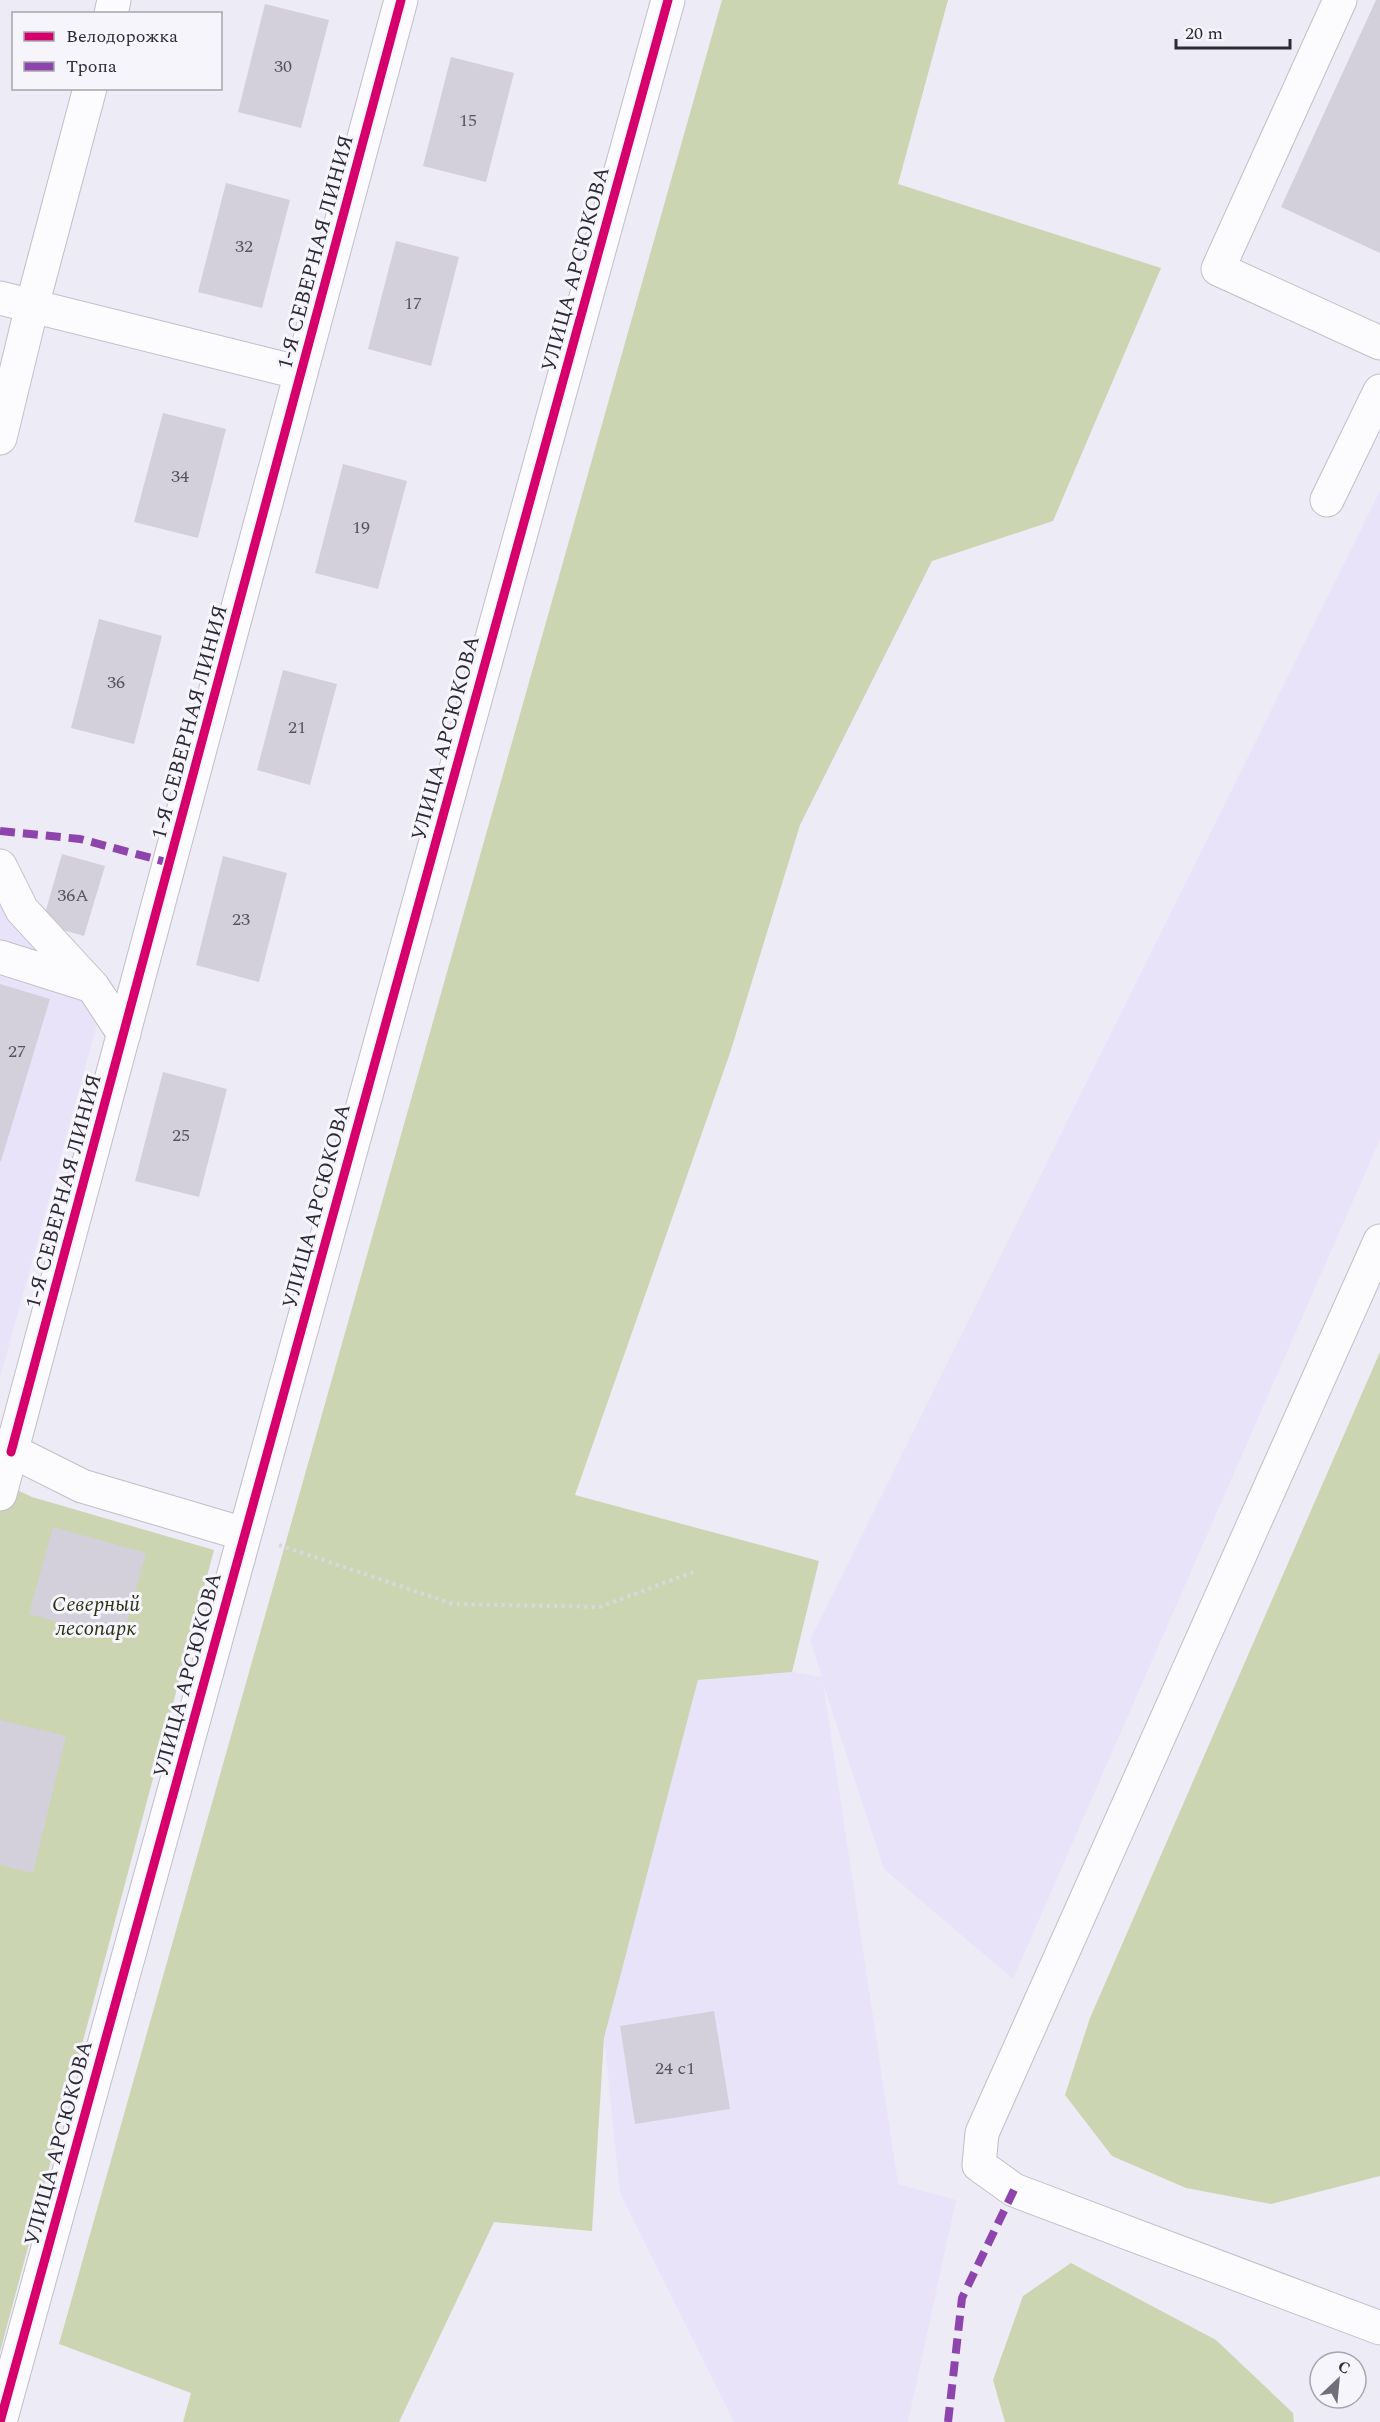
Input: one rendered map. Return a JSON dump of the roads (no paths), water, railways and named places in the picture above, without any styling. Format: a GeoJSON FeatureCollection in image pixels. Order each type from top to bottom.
{"type":"FeatureCollection","features":[{"type":"Feature","properties":{"kind":"street","name":"1-Я СЕВЕРНАЯ ЛИНИЯ"},"geometry":{"type":"LineString","coordinates":[[0,1494],[5,1449],[124,1034],[401,0]]}},
{"type":"Feature","properties":{"kind":"street","name":"УЛИЦА АРСЮКОВА"},"geometry":{"type":"LineString","coordinates":[[0,2422],[668,0]]}},
{"type":"Feature","properties":{"kind":"street"},"geometry":{"type":"LineString","coordinates":[[1340,0],[1218,269],[1380,343]]}},
{"type":"Feature","properties":{"kind":"street"},"geometry":{"type":"LineString","coordinates":[[0,438],[32,306],[89,90]]}},
{"type":"Feature","properties":{"kind":"street"},"geometry":{"type":"LineString","coordinates":[[0,298],[301,373]]}},
{"type":"Feature","properties":{"kind":"street"},"geometry":{"type":"LineString","coordinates":[[1327,500],[1380,391]]}},
{"type":"Feature","properties":{"kind":"street"},"geometry":{"type":"LineString","coordinates":[[0,866],[22,910],[93,987],[124,1034]]}},
{"type":"Feature","properties":{"kind":"street"},"geometry":{"type":"LineString","coordinates":[[0,957],[93,987]]}},
{"type":"Feature","properties":{"kind":"street"},"geometry":{"type":"LineString","coordinates":[[1380,1241],[982,2133],[979,2165],[1014,2190],[1380,2328]]}},
{"type":"Feature","properties":{"kind":"street"},"geometry":{"type":"LineString","coordinates":[[5,1449],[82,1486],[244,1534]]}},
{"type":"Feature","properties":{"kind":"park label","name":"Северный лесопарк"},"geometry":{"type":"Point","coordinates":[96,1616]}}]}
